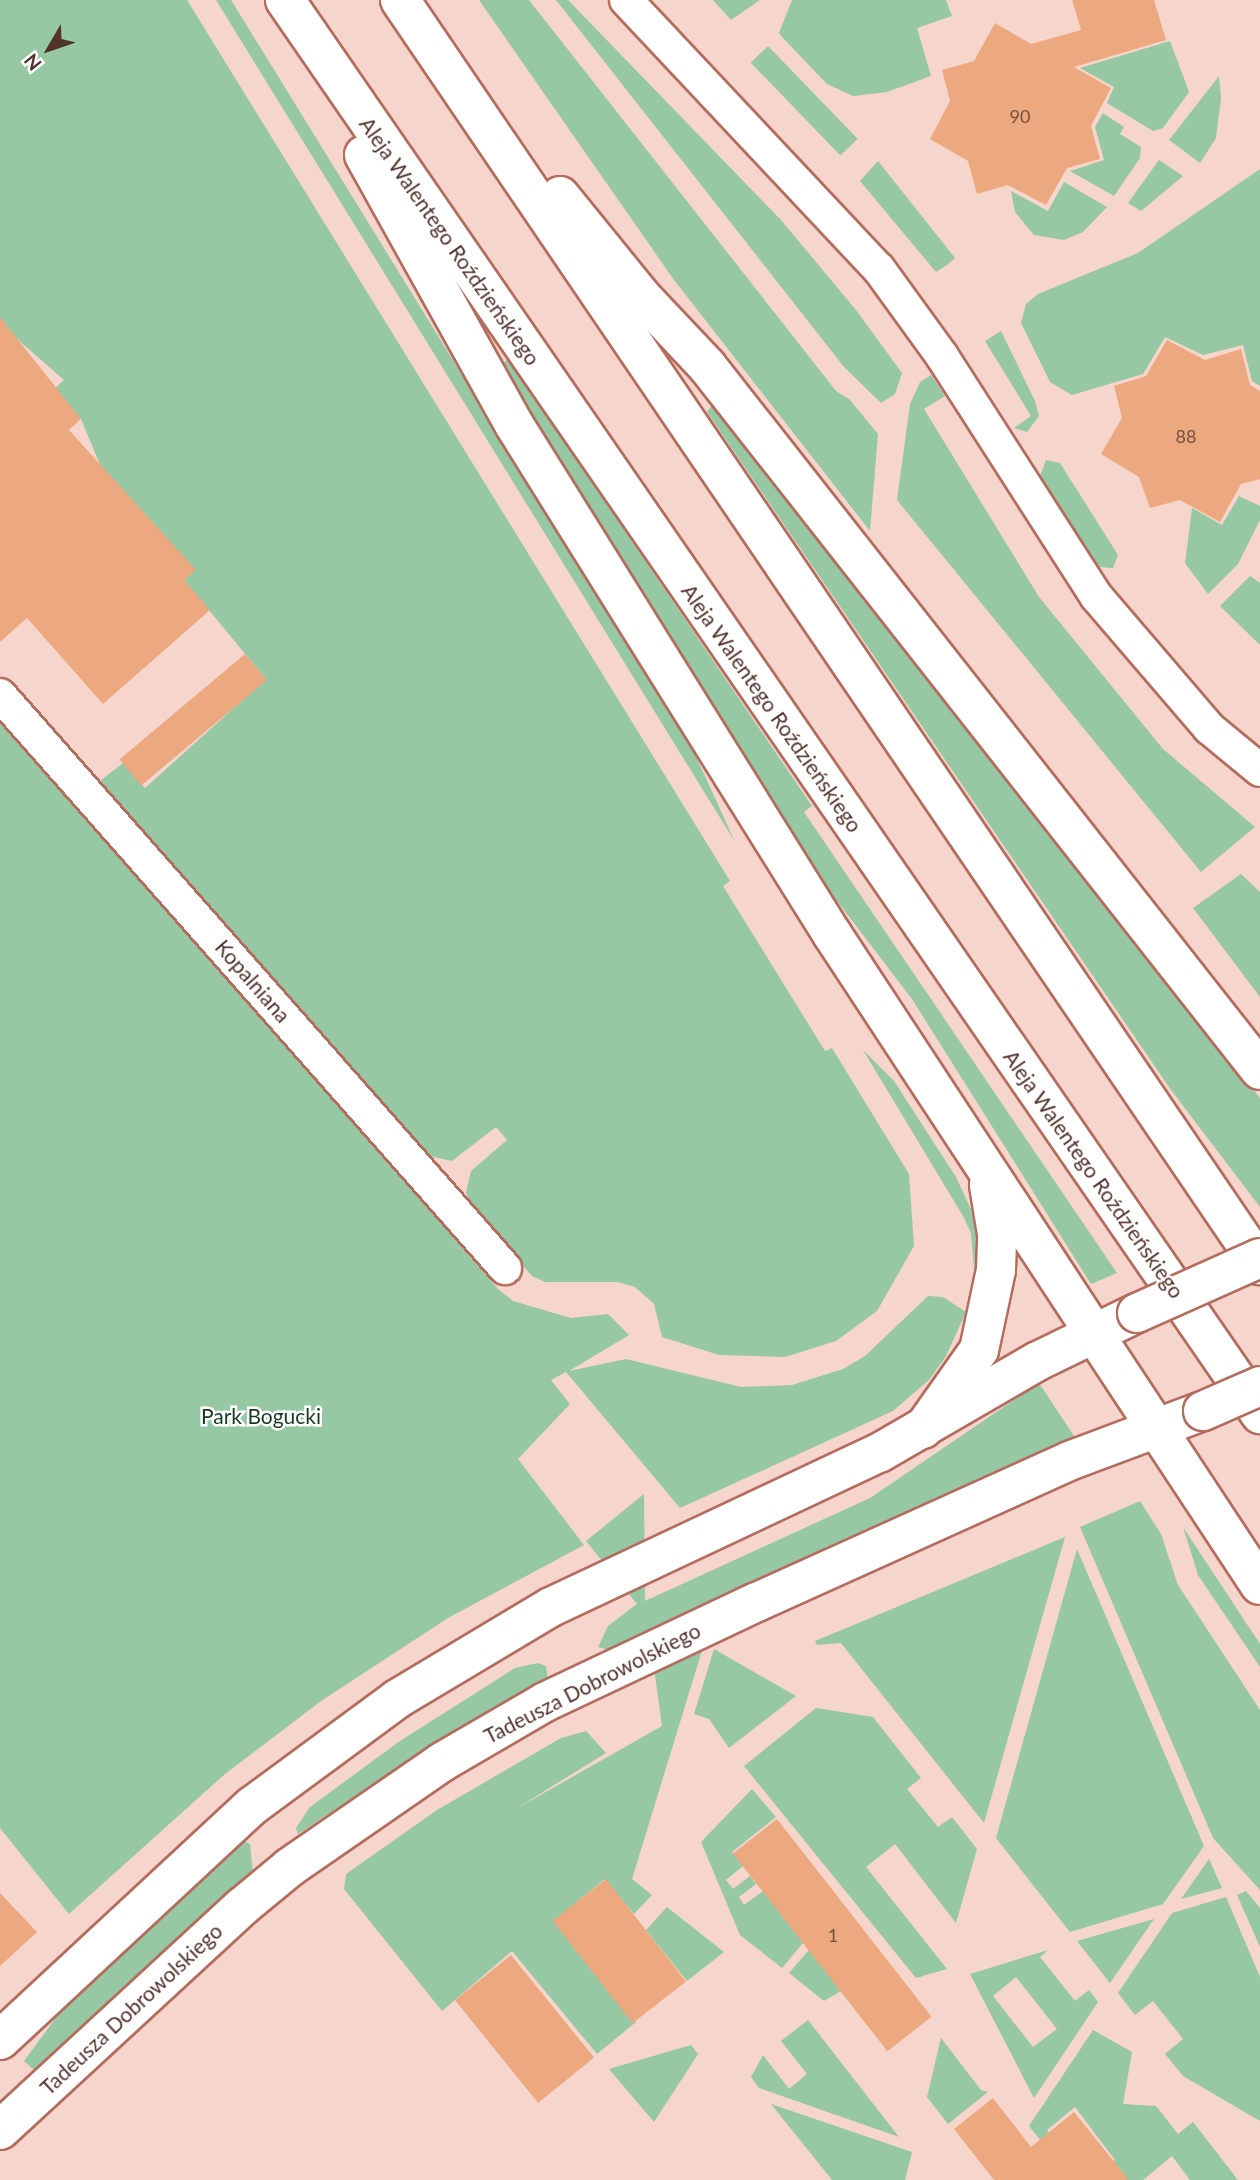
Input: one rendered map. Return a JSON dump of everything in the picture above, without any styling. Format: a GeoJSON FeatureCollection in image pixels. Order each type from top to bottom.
{"type":"FeatureCollection","features":[{"type":"Feature","properties":{"kind":"main road"},"geometry":{"type":"LineString","coordinates":[[278,0],[515,426],[832,934],[1260,1585]]}},
{"type":"Feature","properties":{"kind":"main road","name":"Aleja Walentego Roździeńskiego"},"geometry":{"type":"LineString","coordinates":[[285,0],[1260,1414]]}},
{"type":"Feature","properties":{"kind":"main road"},"geometry":{"type":"LineString","coordinates":[[400,0],[1260,1265]]}},
{"type":"Feature","properties":{"kind":"main road"},"geometry":{"type":"LineString","coordinates":[[422,34],[642,297],[706,366],[1260,1069]]}},
{"type":"Feature","properties":{"kind":"main road"},"geometry":{"type":"LineString","coordinates":[[923,1429],[979,1350],[990,1308],[997,1234],[987,1172]]}},
{"type":"Feature","properties":{"kind":"main road"},"geometry":{"type":"LineString","coordinates":[[0,2040],[252,1806],[397,1699],[551,1607],[923,1429],[1093,1332],[1260,1258]]}},
{"type":"Feature","properties":{"kind":"main road","name":"Tadeusza Dobrowolskiego"},"geometry":{"type":"LineString","coordinates":[[0,2130],[243,1906],[301,1859],[442,1762],[590,1679],[1069,1461],[1203,1411],[1260,1386]]}},
{"type":"Feature","properties":{"kind":"street"},"geometry":{"type":"LineString","coordinates":[[626,0],[879,269],[942,356],[1096,596],[1209,728],[1260,770]]}},
{"type":"Feature","properties":{"kind":"street","name":"Kopalniana"},"geometry":{"type":"LineString","coordinates":[[0,695],[505,1268]]}},
{"type":"Feature","properties":{"kind":"green space"},"geometry":{"type":"Polygon","coordinates":[[[0,0],[187,0],[730,881],[723,886],[825,1051],[832,1048],[909,1174],[914,1246],[877,1311],[836,1341],[785,1357],[719,1355],[662,1337],[654,1304],[635,1287],[617,1282],[545,1282],[532,1276],[472,1208],[466,1192],[471,1171],[507,1140],[496,1127],[452,1161],[425,1155],[100,781],[123,763],[145,788],[266,679],[184,580],[195,570],[101,467],[81,419],[54,389],[64,380],[16,338],[0,317],[0,0]]]}},
{"type":"Feature","properties":{"kind":"green space"},"geometry":{"type":"Polygon","coordinates":[[[216,0],[231,0],[379,240],[694,752],[735,842],[216,0]]]}},
{"type":"Feature","properties":{"kind":"green space"},"geometry":{"type":"Polygon","coordinates":[[[479,0],[529,0],[836,391],[849,399],[878,434],[870,531],[674,280],[479,0]]]}},
{"type":"Feature","properties":{"kind":"green space"},"geometry":{"type":"Polygon","coordinates":[[[556,0],[568,0],[781,220],[856,310],[902,373],[895,394],[881,403],[844,367],[556,0]]]}},
{"type":"Feature","properties":{"kind":"green space"},"geometry":{"type":"Polygon","coordinates":[[[713,0],[760,0],[731,20],[713,0]]]}},
{"type":"Feature","properties":{"kind":"green space"},"geometry":{"type":"Polygon","coordinates":[[[792,0],[946,0],[952,16],[917,28],[931,76],[887,92],[853,96],[827,84],[779,33],[792,0]]]}},
{"type":"Feature","properties":{"kind":"green space"},"geometry":{"type":"Polygon","coordinates":[[[1170,41],[1189,92],[1163,128],[1153,131],[1107,103],[1114,87],[1080,68],[1170,41]]]}},
{"type":"Feature","properties":{"kind":"green space"},"geometry":{"type":"Polygon","coordinates":[[[768,46],[858,139],[840,155],[751,63],[768,46]]]}},
{"type":"Feature","properties":{"kind":"green space"},"geometry":{"type":"Polygon","coordinates":[[[1219,76],[1221,99],[1216,138],[1200,163],[1169,140],[1219,76]]]}},
{"type":"Feature","properties":{"kind":"green space"},"geometry":{"type":"Polygon","coordinates":[[[1103,113],[1124,127],[1120,134],[1141,147],[1140,158],[1114,196],[1070,171],[1104,160],[1095,127],[1103,113]]]}},
{"type":"Feature","properties":{"kind":"green space"},"geometry":{"type":"Polygon","coordinates":[[[1159,160],[1183,176],[1141,211],[1128,203],[1159,160]]]}},
{"type":"Feature","properties":{"kind":"green space"},"geometry":{"type":"Polygon","coordinates":[[[878,161],[955,258],[936,272],[860,181],[878,161]]]}},
{"type":"Feature","properties":{"kind":"green space"},"geometry":{"type":"Polygon","coordinates":[[[1260,169],[1260,386],[1252,381],[1243,345],[1203,355],[1165,337],[1143,374],[1072,395],[1050,382],[1021,323],[1026,304],[1038,294],[1138,253],[1260,169]]]}},
{"type":"Feature","properties":{"kind":"green space"},"geometry":{"type":"Polygon","coordinates":[[[1064,182],[1107,207],[1083,232],[1064,240],[1034,235],[1015,212],[1011,191],[1048,211],[1064,182]]]}},
{"type":"Feature","properties":{"kind":"green space"},"geometry":{"type":"Polygon","coordinates":[[[1001,331],[1035,401],[1039,416],[1027,432],[1014,428],[1031,416],[985,341],[1001,331]]]}},
{"type":"Feature","properties":{"kind":"green space"},"geometry":{"type":"Polygon","coordinates":[[[508,359],[812,806],[804,812],[1117,1273],[1091,1284],[912,999],[811,867],[500,366],[508,359]]]}},
{"type":"Feature","properties":{"kind":"green space"},"geometry":{"type":"Polygon","coordinates":[[[931,375],[945,396],[924,409],[1039,597],[1163,749],[1255,827],[1201,872],[897,500],[910,404],[920,382],[931,375]]]}},
{"type":"Feature","properties":{"kind":"green space"},"geometry":{"type":"Polygon","coordinates":[[[712,405],[1260,1098],[1260,1207],[1171,1090],[707,412],[712,405]]]}},
{"type":"Feature","properties":{"kind":"green space"},"geometry":{"type":"Polygon","coordinates":[[[1046,460],[1060,463],[1118,555],[1113,568],[1099,567],[1040,476],[1046,460]]]}},
{"type":"Feature","properties":{"kind":"green space"},"geometry":{"type":"Polygon","coordinates":[[[1239,496],[1260,506],[1260,520],[1238,564],[1208,594],[1185,563],[1192,508],[1222,525],[1239,496]]]}},
{"type":"Feature","properties":{"kind":"green space"},"geometry":{"type":"Polygon","coordinates":[[[1250,576],[1260,583],[1260,645],[1220,606],[1250,576]]]}},
{"type":"Feature","properties":{"kind":"green space","name":"Park Bogucki"},"geometry":{"type":"Polygon","coordinates":[[[0,717],[498,1289],[513,1301],[571,1318],[608,1314],[629,1335],[569,1371],[626,1359],[741,1387],[792,1385],[843,1369],[865,1356],[928,1296],[943,1297],[966,1312],[946,1356],[929,1380],[893,1411],[680,1508],[566,1372],[551,1380],[570,1404],[518,1459],[584,1545],[448,1618],[321,1701],[225,1774],[69,1914],[0,1828],[0,717]]]}},
{"type":"Feature","properties":{"kind":"green space"},"geometry":{"type":"Polygon","coordinates":[[[1241,874],[1260,892],[1260,997],[1193,908],[1241,874]]]}},
{"type":"Feature","properties":{"kind":"green space"},"geometry":{"type":"Polygon","coordinates":[[[863,1050],[894,1081],[956,1177],[975,1218],[980,1275],[974,1269],[971,1233],[963,1216],[863,1050]]]}},
{"type":"Feature","properties":{"kind":"green space"},"geometry":{"type":"Polygon","coordinates":[[[1039,1383],[1076,1439],[663,1625],[704,1644],[632,1879],[652,1895],[634,1914],[605,1879],[553,1921],[636,2022],[597,2054],[512,1951],[442,2011],[344,1889],[346,1874],[437,1810],[561,1738],[586,1731],[606,1753],[514,1810],[662,1726],[649,1632],[608,1650],[598,1647],[608,1626],[637,1604],[586,1541],[644,1494],[645,1601],[870,1498],[1039,1383]]]}},
{"type":"Feature","properties":{"kind":"green space"},"geometry":{"type":"Polygon","coordinates":[[[1140,1501],[1161,1534],[1178,1585],[1260,1710],[1260,1890],[1213,1838],[1080,1527],[1140,1501]]]}},
{"type":"Feature","properties":{"kind":"green space"},"geometry":{"type":"Polygon","coordinates":[[[1183,1527],[1260,1644],[1260,1667],[1198,1575],[1183,1527]]]}},
{"type":"Feature","properties":{"kind":"green space"},"geometry":{"type":"Polygon","coordinates":[[[1065,1537],[984,1823],[841,1643],[817,1645],[815,1641],[1065,1537]]]}},
{"type":"Feature","properties":{"kind":"green space"},"geometry":{"type":"Polygon","coordinates":[[[1077,1549],[1204,1846],[1163,1904],[1070,1932],[996,1838],[1077,1549]]]}},
{"type":"Feature","properties":{"kind":"green space"},"geometry":{"type":"Polygon","coordinates":[[[714,1649],[796,1696],[729,1748],[709,1719],[694,1714],[714,1649]]]}},
{"type":"Feature","properties":{"kind":"green space"},"geometry":{"type":"Polygon","coordinates":[[[538,1663],[546,1666],[548,1679],[442,1739],[298,1834],[296,1828],[310,1807],[400,1741],[515,1668],[538,1663]]]}},
{"type":"Feature","properties":{"kind":"green space"},"geometry":{"type":"Polygon","coordinates":[[[816,1708],[873,1717],[921,1778],[907,1789],[938,1827],[952,1817],[977,1849],[956,1923],[895,1844],[866,1867],[947,1969],[916,1978],[744,1766],[816,1708]]]}},
{"type":"Feature","properties":{"kind":"green space"},"geometry":{"type":"Polygon","coordinates":[[[752,1789],[776,1817],[732,1852],[743,1866],[726,1880],[733,1889],[750,1876],[756,1884],[739,1897],[744,1905],[763,1891],[803,1943],[782,1968],[740,1935],[701,1842],[752,1789]]]}},
{"type":"Feature","properties":{"kind":"green space"},"geometry":{"type":"Polygon","coordinates":[[[240,1839],[250,1844],[253,1873],[35,2071],[24,2061],[72,1996],[240,1839]]]}},
{"type":"Feature","properties":{"kind":"green space"},"geometry":{"type":"Polygon","coordinates":[[[1209,1859],[1222,1888],[1181,1899],[1209,1859]]]}},
{"type":"Feature","properties":{"kind":"green space"},"geometry":{"type":"Polygon","coordinates":[[[1246,1891],[1260,1908],[1260,1947],[1237,1895],[1246,1891]]]}},
{"type":"Feature","properties":{"kind":"green space"},"geometry":{"type":"Polygon","coordinates":[[[1226,1897],[1260,1977],[1260,2121],[1183,2076],[1165,2054],[1183,2039],[1153,2001],[1135,2015],[1118,1993],[1172,1913],[1226,1897]]]}},
{"type":"Feature","properties":{"kind":"green space"},"geometry":{"type":"Polygon","coordinates":[[[667,1907],[724,1952],[687,1981],[646,1930],[667,1907]]]}},
{"type":"Feature","properties":{"kind":"green space"},"geometry":{"type":"Polygon","coordinates":[[[1154,1919],[1110,1983],[1077,1941],[1154,1919]]]}},
{"type":"Feature","properties":{"kind":"green space"},"geometry":{"type":"Polygon","coordinates":[[[809,1950],[841,1991],[824,2001],[789,1973],[809,1950]]]}},
{"type":"Feature","properties":{"kind":"green space"},"geometry":{"type":"Polygon","coordinates":[[[1048,1950],[1040,1957],[1075,2001],[1089,1990],[1098,2002],[1034,2098],[970,1974],[1048,1950]],[[1016,1977],[993,1996],[1033,2047],[1057,2029],[1016,1977]]]}},
{"type":"Feature","properties":{"kind":"green space"},"geometry":{"type":"Polygon","coordinates":[[[808,2020],[899,2137],[759,2088],[751,2077],[763,2055],[789,2089],[807,2074],[781,2041],[808,2020]]]}},
{"type":"Feature","properties":{"kind":"green space"},"geometry":{"type":"Polygon","coordinates":[[[1093,2030],[1132,2052],[1123,2104],[1156,2106],[1178,2134],[1193,2122],[1238,2180],[1190,2180],[1172,2156],[1143,2180],[1090,2180],[1115,2160],[1075,2107],[1047,2130],[1086,2180],[1072,2180],[1029,2126],[1093,2030]]]}},
{"type":"Feature","properties":{"kind":"green space"},"geometry":{"type":"Polygon","coordinates":[[[941,2038],[981,2090],[988,2092],[948,2124],[927,2097],[941,2038]]]}},
{"type":"Feature","properties":{"kind":"green space"},"geometry":{"type":"Polygon","coordinates":[[[691,2045],[698,2054],[654,2122],[609,2069],[691,2045]]]}},
{"type":"Feature","properties":{"kind":"green space"},"geometry":{"type":"Polygon","coordinates":[[[771,2104],[912,2152],[905,2180],[832,2180],[771,2104]]]}},
{"type":"Feature","properties":{"kind":"building"},"geometry":{"type":"Polygon","coordinates":[[[1072,0],[1154,0],[1166,40],[1074,67],[1111,88],[1091,126],[1100,159],[1067,168],[1046,205],[1008,185],[977,194],[968,161],[930,139],[950,101],[942,70],[974,61],[995,23],[1031,44],[1081,30],[1072,0]]]}},
{"type":"Feature","properties":{"kind":"building"},"geometry":{"type":"Polygon","coordinates":[[[0,317],[81,419],[69,430],[196,570],[184,580],[210,610],[103,704],[27,618],[0,642],[0,317]]]}},
{"type":"Feature","properties":{"kind":"building"},"geometry":{"type":"Polygon","coordinates":[[[1167,340],[1205,360],[1241,349],[1250,385],[1260,391],[1260,479],[1241,484],[1220,522],[1180,500],[1150,508],[1139,477],[1101,454],[1122,418],[1114,386],[1146,376],[1167,340]]]}},
{"type":"Feature","properties":{"kind":"building"},"geometry":{"type":"Polygon","coordinates":[[[245,654],[267,680],[141,785],[119,759],[245,654]]]}},
{"type":"Feature","properties":{"kind":"building"},"geometry":{"type":"Polygon","coordinates":[[[777,1819],[932,2017],[887,2051],[733,1853],[777,1819]]]}},
{"type":"Feature","properties":{"kind":"building"},"geometry":{"type":"Polygon","coordinates":[[[606,1879],[686,1981],[632,2023],[552,1921],[606,1879]]]}},
{"type":"Feature","properties":{"kind":"building"},"geometry":{"type":"Polygon","coordinates":[[[0,1893],[37,1932],[0,1966],[0,1893]]]}},
{"type":"Feature","properties":{"kind":"building"},"geometry":{"type":"Polygon","coordinates":[[[511,1955],[594,2058],[538,2103],[455,2000],[511,1955]]]}},
{"type":"Feature","properties":{"kind":"building"},"geometry":{"type":"Polygon","coordinates":[[[993,2098],[1031,2147],[1074,2112],[1129,2180],[994,2180],[954,2129],[993,2098]]]}}]}
